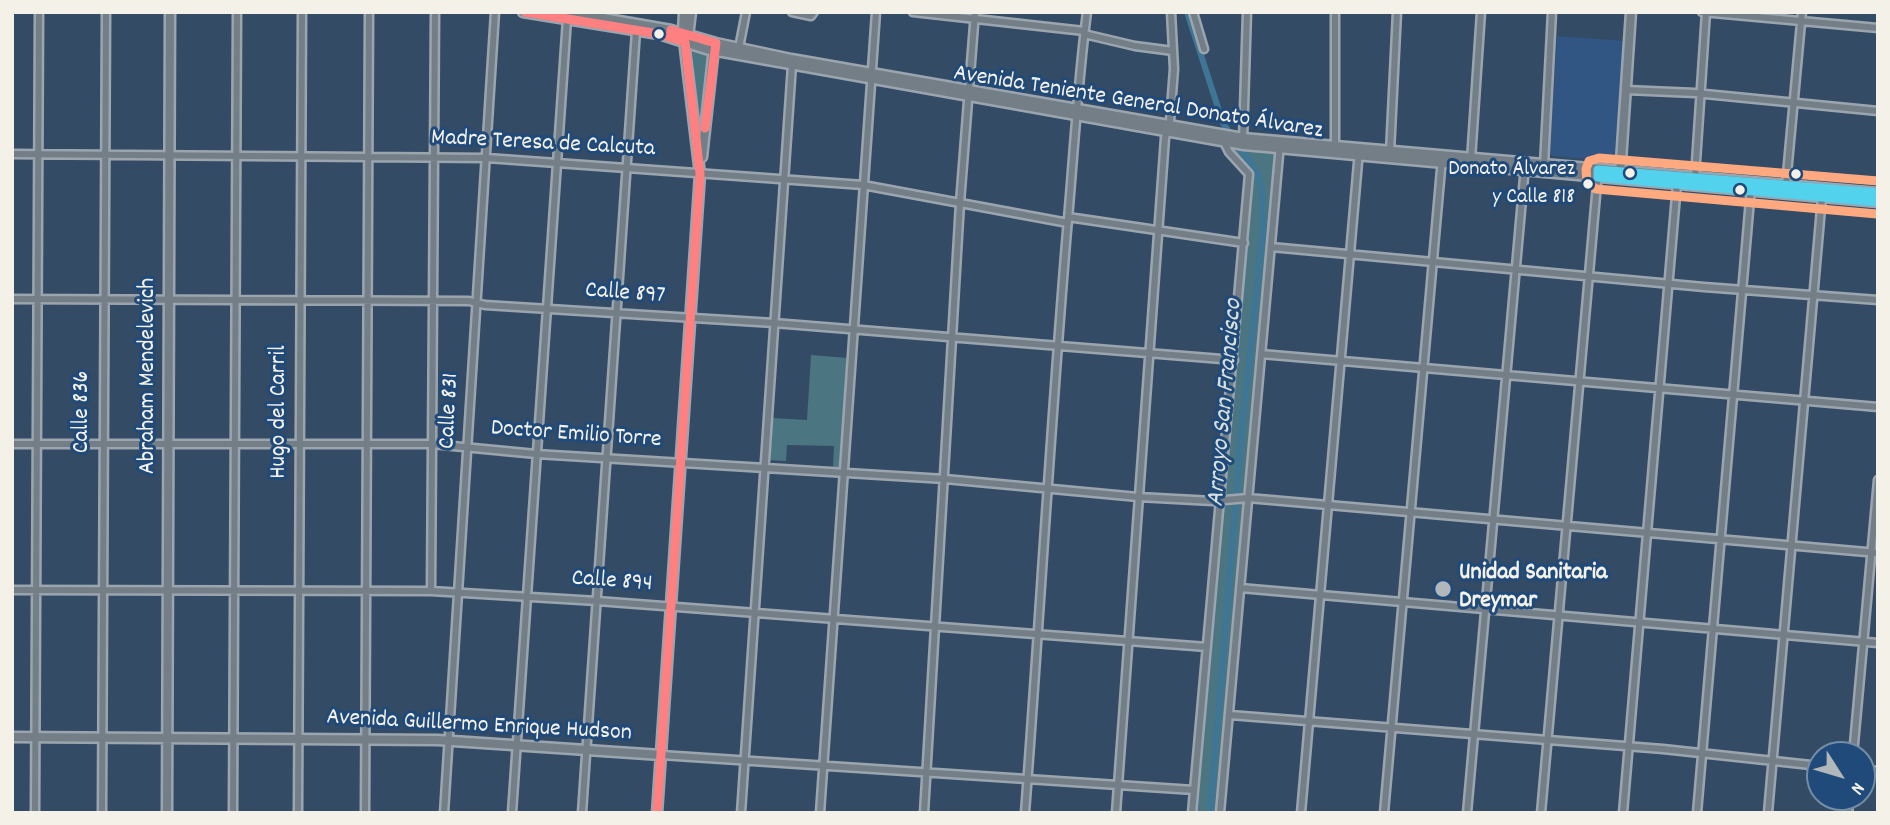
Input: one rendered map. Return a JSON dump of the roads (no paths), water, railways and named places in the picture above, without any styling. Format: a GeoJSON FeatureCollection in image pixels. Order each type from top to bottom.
{"type":"FeatureCollection","features":[{"type":"Feature","properties":{"kind":"main road","name":"Abraham Mendelevich"},"geometry":{"type":"LineString","coordinates":[[167,813],[170,12]]}},
{"type":"Feature","properties":{"kind":"main road","name":"Avenida Teniente General Donato Álvarez"},"geometry":{"type":"LineString","coordinates":[[523,12],[567,16],[686,36],[714,47],[792,65],[871,76]]}},
{"type":"Feature","properties":{"kind":"main road"},"geometry":{"type":"LineString","coordinates":[[684,12],[700,174]]}},
{"type":"Feature","properties":{"kind":"main road"},"geometry":{"type":"LineString","coordinates":[[686,36],[691,12]]}},
{"type":"Feature","properties":{"kind":"main road"},"geometry":{"type":"LineString","coordinates":[[1620,175],[1631,12]]}},
{"type":"Feature","properties":{"kind":"main road","name":"Avenida Teniente General Donato Álvarez"},"geometry":{"type":"LineString","coordinates":[[567,16],[636,30],[686,36]]}},
{"type":"Feature","properties":{"kind":"main road","name":"Avenida Teniente General Donato Álvarez"},"geometry":{"type":"LineString","coordinates":[[714,47],[739,48],[871,76],[1243,142],[1620,175],[1695,177],[1822,197],[1878,202]]}},
{"type":"Feature","properties":{"kind":"main road"},"geometry":{"type":"LineString","coordinates":[[657,813],[700,174],[714,47]]}},
{"type":"Feature","properties":{"kind":"main road","name":"Avenida Teniente General Donato Álvarez"},"geometry":{"type":"LineString","coordinates":[[1280,146],[1335,147],[1359,153],[1390,152],[1442,160]]}},
{"type":"Feature","properties":{"kind":"main road","name":"Avenida Teniente General Donato Álvarez"},"geometry":{"type":"LineString","coordinates":[[1525,167],[1544,165],[1598,173]]}},
{"type":"Feature","properties":{"kind":"main road","name":"Avenida Teniente General Donato Álvarez"},"geometry":{"type":"LineString","coordinates":[[1620,175],[1677,184],[1786,185],[1878,193]]}},
{"type":"Feature","properties":{"kind":"main road","name":"Avenida Guillermo Enrique Hudson"},"geometry":{"type":"LineString","coordinates":[[12,737],[449,740],[661,755]]}},
{"type":"Feature","properties":{"kind":"street"},"geometry":{"type":"LineString","coordinates":[[35,813],[39,12]]}},
{"type":"Feature","properties":{"kind":"street","name":"Calle 836"},"geometry":{"type":"LineString","coordinates":[[102,813],[106,12]]}},
{"type":"Feature","properties":{"kind":"street"},"geometry":{"type":"LineString","coordinates":[[233,813],[237,12]]}},
{"type":"Feature","properties":{"kind":"street","name":"Hugo del Carril"},"geometry":{"type":"LineString","coordinates":[[298,813],[302,12]]}},
{"type":"Feature","properties":{"kind":"street"},"geometry":{"type":"LineString","coordinates":[[365,813],[369,12]]}},
{"type":"Feature","properties":{"kind":"street"},"geometry":{"type":"LineString","coordinates":[[430,591],[435,12]]}},
{"type":"Feature","properties":{"kind":"street","name":"Calle 831"},"geometry":{"type":"LineString","coordinates":[[444,813],[495,12]]}},
{"type":"Feature","properties":{"kind":"street"},"geometry":{"type":"LineString","coordinates":[[739,48],[746,12]]}},
{"type":"Feature","properties":{"kind":"street"},"geometry":{"type":"LineString","coordinates":[[792,12],[811,16],[814,12]]}},
{"type":"Feature","properties":{"kind":"street"},"geometry":{"type":"LineString","coordinates":[[820,813],[876,12]]}},
{"type":"Feature","properties":{"kind":"street"},"geometry":{"type":"LineString","coordinates":[[913,12],[975,15],[1084,32],[1135,46],[1173,51]]}},
{"type":"Feature","properties":{"kind":"street"},"geometry":{"type":"LineString","coordinates":[[1025,813],[1046,488],[1076,113],[1087,12]]}},
{"type":"Feature","properties":{"kind":"street"},"geometry":{"type":"LineString","coordinates":[[1116,813],[1157,231],[1174,69],[1171,12]]}},
{"type":"Feature","properties":{"kind":"street"},"geometry":{"type":"LineString","coordinates":[[1193,12],[1204,48]]}},
{"type":"Feature","properties":{"kind":"street"},"geometry":{"type":"LineString","coordinates":[[1243,142],[1247,12]]}},
{"type":"Feature","properties":{"kind":"street"},"geometry":{"type":"LineString","coordinates":[[1335,12],[1335,147]]}},
{"type":"Feature","properties":{"kind":"street"},"geometry":{"type":"LineString","coordinates":[[1390,152],[1397,12]]}},
{"type":"Feature","properties":{"kind":"street"},"geometry":{"type":"LineString","coordinates":[[1471,163],[1482,12]]}},
{"type":"Feature","properties":{"kind":"street"},"geometry":{"type":"LineString","coordinates":[[1544,165],[1552,12]]}},
{"type":"Feature","properties":{"kind":"street"},"geometry":{"type":"LineString","coordinates":[[1695,177],[1704,12],[1878,27]]}},
{"type":"Feature","properties":{"kind":"street"},"geometry":{"type":"LineString","coordinates":[[1786,185],[1802,12]]}},
{"type":"Feature","properties":{"kind":"street"},"geometry":{"type":"LineString","coordinates":[[924,813],[960,203],[975,15]]}},
{"type":"Feature","properties":{"kind":"street"},"geometry":{"type":"LineString","coordinates":[[512,813],[567,16]]}},
{"type":"Feature","properties":{"kind":"street"},"geometry":{"type":"LineString","coordinates":[[582,813],[636,30]]}},
{"type":"Feature","properties":{"kind":"street"},"geometry":{"type":"LineString","coordinates":[[741,813],[792,65]]}},
{"type":"Feature","properties":{"kind":"street"},"geometry":{"type":"LineString","coordinates":[[1626,90],[1701,94],[1878,111]]}},
{"type":"Feature","properties":{"kind":"street"},"geometry":{"type":"LineString","coordinates":[[1192,813],[1249,174],[1222,139]]}},
{"type":"Feature","properties":{"kind":"street"},"geometry":{"type":"LineString","coordinates":[[1220,813],[1280,146]]}},
{"type":"Feature","properties":{"kind":"street"},"geometry":{"type":"LineString","coordinates":[[1301,813],[1359,153]]}},
{"type":"Feature","properties":{"kind":"street","name":"Madre Teresa de Calcuta"},"geometry":{"type":"LineString","coordinates":[[12,154],[487,158],[783,179],[863,186],[1068,220],[1244,243]]}},
{"type":"Feature","properties":{"kind":"street"},"geometry":{"type":"LineString","coordinates":[[1384,813],[1442,160]]}},
{"type":"Feature","properties":{"kind":"street"},"geometry":{"type":"LineString","coordinates":[[1467,813],[1525,167]]}},
{"type":"Feature","properties":{"kind":"street"},"geometry":{"type":"LineString","coordinates":[[1541,813],[1598,173]]}},
{"type":"Feature","properties":{"kind":"street"},"geometry":{"type":"LineString","coordinates":[[1623,813],[1677,184]]}},
{"type":"Feature","properties":{"kind":"street"},"geometry":{"type":"LineString","coordinates":[[1697,813],[1752,186]]}},
{"type":"Feature","properties":{"kind":"street"},"geometry":{"type":"LineString","coordinates":[[1768,813],[1822,197]]}},
{"type":"Feature","properties":{"kind":"street"},"geometry":{"type":"LineString","coordinates":[[1271,247],[1878,300]]}},
{"type":"Feature","properties":{"kind":"street","name":"Calle 897"},"geometry":{"type":"LineString","coordinates":[[12,299],[476,302],[1234,360]]}},
{"type":"Feature","properties":{"kind":"street"},"geometry":{"type":"LineString","coordinates":[[1261,354],[1878,407]]}},
{"type":"Feature","properties":{"kind":"street","name":"Doctor Emilio Torre"},"geometry":{"type":"LineString","coordinates":[[12,444],[432,444],[536,454],[945,479],[1138,496],[1221,501],[1248,498],[1875,553]]}},
{"type":"Feature","properties":{"kind":"street"},"geometry":{"type":"LineString","coordinates":[[1854,741],[1875,553],[1878,480]]}},
{"type":"Feature","properties":{"kind":"street"},"geometry":{"type":"LineString","coordinates":[[1240,588],[1878,643]]}},
{"type":"Feature","properties":{"kind":"street","name":"Calle 894"},"geometry":{"type":"LineString","coordinates":[[12,590],[430,591],[1207,647]]}},
{"type":"Feature","properties":{"kind":"street"},"geometry":{"type":"LineString","coordinates":[[1230,715],[1629,747],[1806,765]]}},
{"type":"Feature","properties":{"kind":"street","name":"Avenida Guillermo Enrique Hudson"},"geometry":{"type":"LineString","coordinates":[[661,755],[1194,790]]}},
{"type":"Feature","properties":{"kind":"waterway","name":"Arroyo San Francisco"},"geometry":{"type":"LineString","coordinates":[[1187,12],[1223,123],[1258,174],[1262,192],[1263,229],[1241,438],[1210,813]]}},
{"type":"Feature","properties":{"kind":"place","name":"Donato Álvarez y Calle 818"},"geometry":{"type":"Point","coordinates":[1588,184]}},
{"type":"Feature","properties":{"kind":"place","name":"Unidad Sanitaria Dreymar"},"geometry":{"type":"Point","coordinates":[1443,589]}}]}
